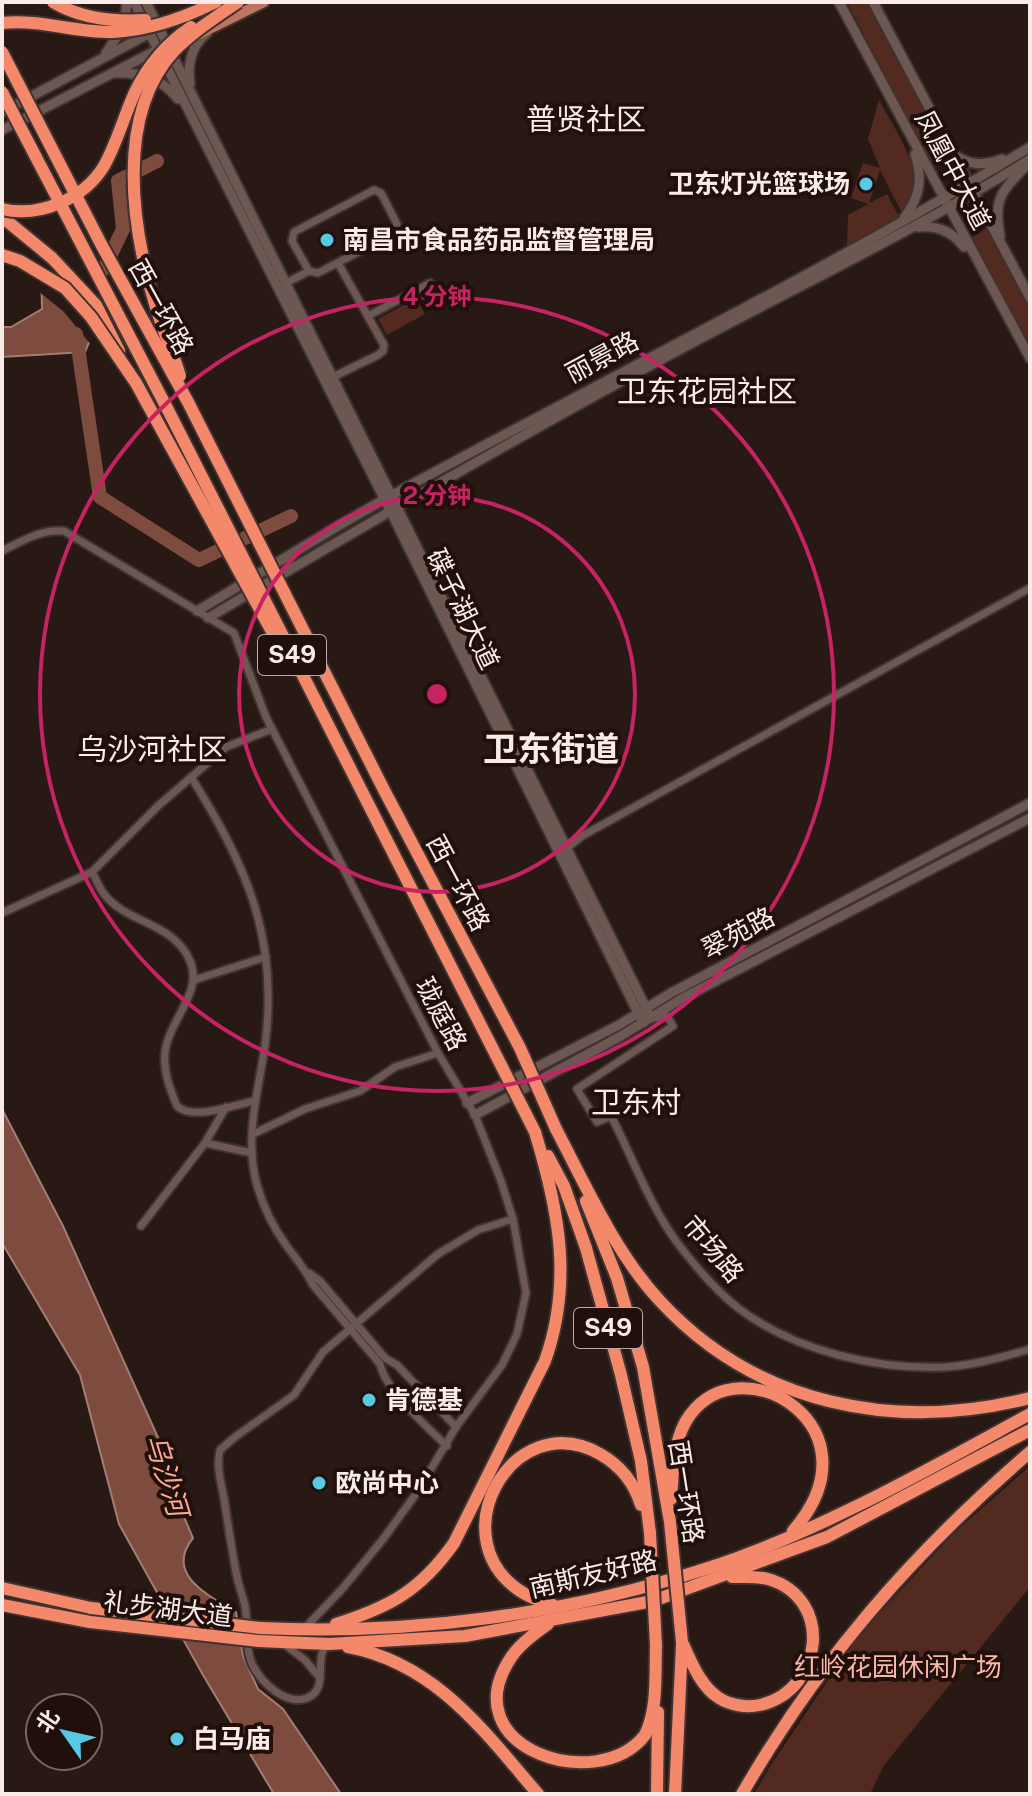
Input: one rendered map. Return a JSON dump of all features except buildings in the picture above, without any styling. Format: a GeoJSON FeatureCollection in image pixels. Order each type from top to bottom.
{"type":"FeatureCollection","features":[{"type":"Feature","properties":{"kind":"highway"},"geometry":{"type":"LineString","coordinates":[[53,2],[88,16],[123,21],[158,19],[205,2]]}},
{"type":"Feature","properties":{"kind":"highway"},"geometry":{"type":"LineString","coordinates":[[2,23],[21,21],[113,32],[160,25],[216,2]]}},
{"type":"Feature","properties":{"kind":"highway"},"geometry":{"type":"LineString","coordinates":[[2,209],[37,210],[66,201],[87,185],[103,168],[136,90],[156,59],[177,37],[237,2]]}},
{"type":"Feature","properties":{"kind":"highway"},"geometry":{"type":"LineString","coordinates":[[188,402],[156,307],[142,249],[134,198],[135,151],[143,110],[154,82],[173,52],[201,26],[237,2]]}},
{"type":"Feature","properties":{"kind":"highway","name":"西一环路"},"geometry":{"type":"LineString","coordinates":[[2,52],[101,244],[188,402],[384,790],[520,1048],[608,1255],[643,1367],[670,1522],[682,1642],[675,1794]]}},
{"type":"Feature","properties":{"kind":"highway","name":"西一环路"},"geometry":{"type":"LineString","coordinates":[[2,92],[564,1186],[586,1248],[634,1432],[650,1533],[656,1645],[657,1794]]}},
{"type":"Feature","properties":{"kind":"highway"},"geometry":{"type":"LineString","coordinates":[[2,217],[52,258],[96,305],[276,642],[319,707]]}},
{"type":"Feature","properties":{"kind":"highway"},"geometry":{"type":"LineString","coordinates":[[2,255],[20,261],[65,288],[91,317],[136,383]]}},
{"type":"Feature","properties":{"kind":"highway"},"geometry":{"type":"LineString","coordinates":[[556,1129],[607,1225],[658,1300],[692,1332],[773,1383],[813,1398],[860,1409],[903,1413],[951,1413],[1030,1398]]}},
{"type":"Feature","properties":{"kind":"highway"},"geometry":{"type":"LineString","coordinates":[[321,1629],[371,1613],[396,1601],[431,1572],[454,1543],[545,1361],[560,1304],[561,1273],[550,1183],[535,1132]]}},
{"type":"Feature","properties":{"kind":"highway"},"geometry":{"type":"LineString","coordinates":[[670,1522],[675,1459],[680,1435],[689,1416],[703,1401],[728,1391],[749,1389],[769,1392],[806,1416],[817,1435],[823,1457],[818,1495],[805,1518],[790,1535]]}},
{"type":"Feature","properties":{"kind":"highway","name":"南斯友好路"},"geometry":{"type":"LineString","coordinates":[[321,1629],[474,1621],[622,1592],[709,1568],[790,1535],[937,1465],[1030,1414]]}},
{"type":"Feature","properties":{"kind":"highway","name":"南斯友好路"},"geometry":{"type":"LineString","coordinates":[[329,1644],[465,1636],[653,1601],[827,1537],[1030,1430]]}},
{"type":"Feature","properties":{"kind":"highway"},"geometry":{"type":"LineString","coordinates":[[556,1606],[526,1595],[512,1585],[493,1560],[487,1544],[484,1527],[490,1495],[508,1468],[537,1448],[567,1443],[595,1451],[630,1479],[639,1496],[650,1533]]}},
{"type":"Feature","properties":{"kind":"highway"},"geometry":{"type":"LineString","coordinates":[[742,1794],[825,1668],[898,1576],[1030,1452]]}},
{"type":"Feature","properties":{"kind":"highway"},"geometry":{"type":"LineString","coordinates":[[682,1642],[705,1684],[718,1697],[736,1705],[753,1706],[770,1702],[787,1692],[809,1666],[813,1629],[797,1597],[769,1580],[750,1576],[720,1578]]}},
{"type":"Feature","properties":{"kind":"highway","name":"礼步湖大道"},"geometry":{"type":"LineString","coordinates":[[2,1588],[90,1615]]}},
{"type":"Feature","properties":{"kind":"highway","name":"礼步湖大道"},"geometry":{"type":"LineString","coordinates":[[2,1605],[259,1635],[284,1644],[329,1644]]}},
{"type":"Feature","properties":{"kind":"highway"},"geometry":{"type":"LineString","coordinates":[[533,1765],[510,1743],[501,1725],[498,1695],[500,1681],[513,1654],[552,1621]]}},
{"type":"Feature","properties":{"kind":"highway","name":"礼步湖大道"},"geometry":{"type":"LineString","coordinates":[[259,1635],[321,1629]]}},
{"type":"Feature","properties":{"kind":"highway"},"geometry":{"type":"LineString","coordinates":[[329,1644],[363,1650],[395,1662],[443,1690],[462,1706],[538,1794]]}},
{"type":"Feature","properties":{"kind":"highway"},"geometry":{"type":"LineString","coordinates":[[594,1776],[611,1770],[626,1759],[639,1747],[647,1733],[652,1714],[656,1645]]}},
{"type":"Feature","properties":{"kind":"main road"},"geometry":{"type":"LineString","coordinates":[[103,58],[124,26],[127,2]]}},
{"type":"Feature","properties":{"kind":"main road","name":"碟子湖大道"},"geometry":{"type":"LineString","coordinates":[[134,2],[388,497]]}},
{"type":"Feature","properties":{"kind":"main road","name":"碟子湖大道"},"geometry":{"type":"LineString","coordinates":[[146,2],[645,1015]]}},
{"type":"Feature","properties":{"kind":"main road"},"geometry":{"type":"LineString","coordinates":[[2,112],[205,2]]}},
{"type":"Feature","properties":{"kind":"main road"},"geometry":{"type":"LineString","coordinates":[[2,130],[157,50],[211,30],[264,2]]}},
{"type":"Feature","properties":{"kind":"main road","name":"凤凰中大道"},"geometry":{"type":"LineString","coordinates":[[839,2],[1030,358]]}},
{"type":"Feature","properties":{"kind":"main road","name":"凤凰中大道"},"geometry":{"type":"LineString","coordinates":[[873,2],[1030,298]]}},
{"type":"Feature","properties":{"kind":"main road"},"geometry":{"type":"LineString","coordinates":[[191,95],[188,75],[191,56],[196,43],[211,30]]}},
{"type":"Feature","properties":{"kind":"main road"},"geometry":{"type":"LineString","coordinates":[[111,74],[148,75],[165,85],[188,111]]}},
{"type":"Feature","properties":{"kind":"main road"},"geometry":{"type":"LineString","coordinates":[[910,135],[921,183],[904,225],[948,232],[958,239],[984,273]]}},
{"type":"Feature","properties":{"kind":"main road"},"geometry":{"type":"LineString","coordinates":[[951,152],[962,161],[980,165],[1028,154]]}},
{"type":"Feature","properties":{"kind":"main road"},"geometry":{"type":"LineString","coordinates":[[1002,248],[997,220],[998,201],[1028,154]]}},
{"type":"Feature","properties":{"kind":"main road","name":"丽景路"},"geometry":{"type":"LineString","coordinates":[[197,611],[388,497],[946,203],[973,194],[1028,154]]}},
{"type":"Feature","properties":{"kind":"main road","name":"丽景路"},"geometry":{"type":"LineString","coordinates":[[946,203],[968,185],[1028,154]]}},
{"type":"Feature","properties":{"kind":"main road","name":"丽景路"},"geometry":{"type":"LineString","coordinates":[[208,618],[393,508],[904,225]]}},
{"type":"Feature","properties":{"kind":"main road","name":"碟子湖大道"},"geometry":{"type":"LineString","coordinates":[[393,508],[567,848],[645,1015]]}},
{"type":"Feature","properties":{"kind":"main road","name":"翠苑路"},"geometry":{"type":"LineString","coordinates":[[475,1115],[645,1015],[1030,803]]}},
{"type":"Feature","properties":{"kind":"main road","name":"翠苑路"},"geometry":{"type":"LineString","coordinates":[[467,1103],[681,999],[1030,818]]}},
{"type":"Feature","properties":{"kind":"street"},"geometry":{"type":"LineString","coordinates":[[286,283],[309,271],[318,273],[391,235],[397,224],[381,193],[374,190],[294,232],[292,241],[309,271]]}},
{"type":"Feature","properties":{"kind":"street"},"geometry":{"type":"LineString","coordinates":[[333,377],[383,351],[384,345],[338,263]]}},
{"type":"Feature","properties":{"kind":"street"},"geometry":{"type":"LineString","coordinates":[[368,316],[430,283]]}},
{"type":"Feature","properties":{"kind":"street","name":"珑庭路"},"geometry":{"type":"LineString","coordinates":[[2,551],[37,534],[51,530],[64,531],[234,633],[272,729],[438,1053],[475,1115],[513,1219],[526,1293],[517,1334],[502,1365],[456,1427],[447,1446],[384,1538],[303,1630]]}},
{"type":"Feature","properties":{"kind":"street"},"geometry":{"type":"LineString","coordinates":[[567,848],[595,828],[1030,588]]}},
{"type":"Feature","properties":{"kind":"street"},"geometry":{"type":"LineString","coordinates":[[2,913],[92,872],[158,806],[226,747],[272,729]]}},
{"type":"Feature","properties":{"kind":"street"},"geometry":{"type":"LineString","coordinates":[[191,777],[231,845],[248,882],[266,957],[268,1014],[254,1101],[252,1153],[257,1184],[268,1215],[307,1271],[313,1285],[385,1358],[397,1365],[456,1427]]}},
{"type":"Feature","properties":{"kind":"street"},"geometry":{"type":"LineString","coordinates":[[92,872],[105,895],[130,914],[158,926],[191,961],[194,980],[167,1039],[164,1062],[180,1110],[191,1113],[254,1101]]}},
{"type":"Feature","properties":{"kind":"street"},"geometry":{"type":"LineString","coordinates":[[194,980],[266,957]]}},
{"type":"Feature","properties":{"kind":"street","name":"市场路"},"geometry":{"type":"LineString","coordinates":[[645,1015],[667,1016],[673,1026],[577,1089],[597,1122],[611,1116],[674,1239],[704,1276],[737,1307],[799,1341],[876,1364],[946,1367],[984,1362],[1030,1349]]}},
{"type":"Feature","properties":{"kind":"street"},"geometry":{"type":"LineString","coordinates":[[253,1134],[305,1109],[360,1091],[395,1067],[438,1053]]}},
{"type":"Feature","properties":{"kind":"street"},"geometry":{"type":"LineString","coordinates":[[141,1226],[205,1143],[226,1107]]}},
{"type":"Feature","properties":{"kind":"street"},"geometry":{"type":"LineString","coordinates":[[205,1143],[252,1153]]}},
{"type":"Feature","properties":{"kind":"street"},"geometry":{"type":"LineString","coordinates":[[329,1644],[322,1650],[320,1678],[311,1696],[293,1700],[268,1686],[251,1661],[245,1606],[233,1557],[218,1459],[220,1450],[294,1395],[323,1352],[438,1254],[478,1230],[513,1219]]}},
{"type":"Feature","properties":{"kind":"street"},"geometry":{"type":"LineString","coordinates":[[352,1326],[380,1364],[384,1376],[447,1446]]}},
{"type":"Feature","properties":{"kind":"street"},"geometry":{"type":"LineString","coordinates":[[284,1644],[305,1660],[320,1678]]}},
{"type":"Feature","properties":{"kind":"green space"},"geometry":{"type":"Polygon","coordinates":[[[847,2],[868,2],[949,158],[933,167],[847,2]]]}},
{"type":"Feature","properties":{"kind":"green space"},"geometry":{"type":"Polygon","coordinates":[[[879,100],[910,160],[914,173],[913,195],[901,211],[880,170],[869,203],[887,194],[899,217],[847,246],[848,215],[868,204],[851,198],[863,163],[880,168],[868,139],[879,100]]]}},
{"type":"Feature","properties":{"kind":"green space"},"geometry":{"type":"Polygon","coordinates":[[[987,228],[1030,306],[1030,344],[971,238],[987,228]]]}},
{"type":"Feature","properties":{"kind":"green space"},"geometry":{"type":"Polygon","coordinates":[[[416,298],[425,314],[387,335],[378,319],[416,298]]]}},
{"type":"Feature","properties":{"kind":"green space","name":"红岭花园休闲广场"},"geometry":{"type":"Polygon","coordinates":[[[1030,1466],[1030,1587],[884,1765],[870,1794],[754,1794],[857,1637],[954,1533],[1030,1466]]]}},
{"type":"Feature","properties":{"kind":"water"},"geometry":{"type":"Polygon","coordinates":[[[123,262],[85,352],[2,357],[2,327],[11,327],[42,309],[41,263],[123,262]]]}},
{"type":"Feature","properties":{"kind":"water","name":"乌沙河"},"geometry":{"type":"Polygon","coordinates":[[[2,1109],[63,1226],[178,1482],[176,1498],[193,1538],[185,1551],[186,1573],[202,1591],[236,1612],[243,1656],[258,1689],[283,1709],[341,1794],[274,1794],[119,1524],[80,1375],[2,1243],[2,1109]]]}},
{"type":"Feature","properties":{"kind":"pier"},"geometry":{"type":"Polygon","coordinates":[[[123,258],[126,263],[92,346],[63,311],[38,291],[37,263],[41,259],[123,258]]]}},
{"type":"Feature","properties":{"kind":"waterway"},"geometry":{"type":"LineString","coordinates":[[104,269],[123,229],[118,181],[157,161]]}},
{"type":"Feature","properties":{"kind":"waterway"},"geometry":{"type":"LineString","coordinates":[[76,334],[100,497],[199,560],[291,516]]}},
{"type":"Feature","properties":{"kind":"place","name":"卫东灯光篮球场"},"geometry":{"type":"Point","coordinates":[866,184]}},
{"type":"Feature","properties":{"kind":"place","name":"南昌市食品药品监督管理局"},"geometry":{"type":"Point","coordinates":[327,240]}},
{"type":"Feature","properties":{"kind":"place","name":"肯德基"},"geometry":{"type":"Point","coordinates":[369,1400]}},
{"type":"Feature","properties":{"kind":"place","name":"欧尚中心"},"geometry":{"type":"Point","coordinates":[319,1483]}},
{"type":"Feature","properties":{"kind":"place","name":"白马庙"},"geometry":{"type":"Point","coordinates":[177,1739]}},
{"type":"Feature","properties":{"kind":"district","name":"普贤社区"},"geometry":{"type":"Point","coordinates":[586,120]}},
{"type":"Feature","properties":{"kind":"district","name":"卫东花园社区"},"geometry":{"type":"Point","coordinates":[707,392]}},
{"type":"Feature","properties":{"kind":"district","name":"卫东街道"},"geometry":{"type":"Point","coordinates":[551,749]}},
{"type":"Feature","properties":{"kind":"district","name":"乌沙河社区"},"geometry":{"type":"Point","coordinates":[152,750]}},
{"type":"Feature","properties":{"kind":"district","name":"卫东村"},"geometry":{"type":"Point","coordinates":[636,1103]}}]}
